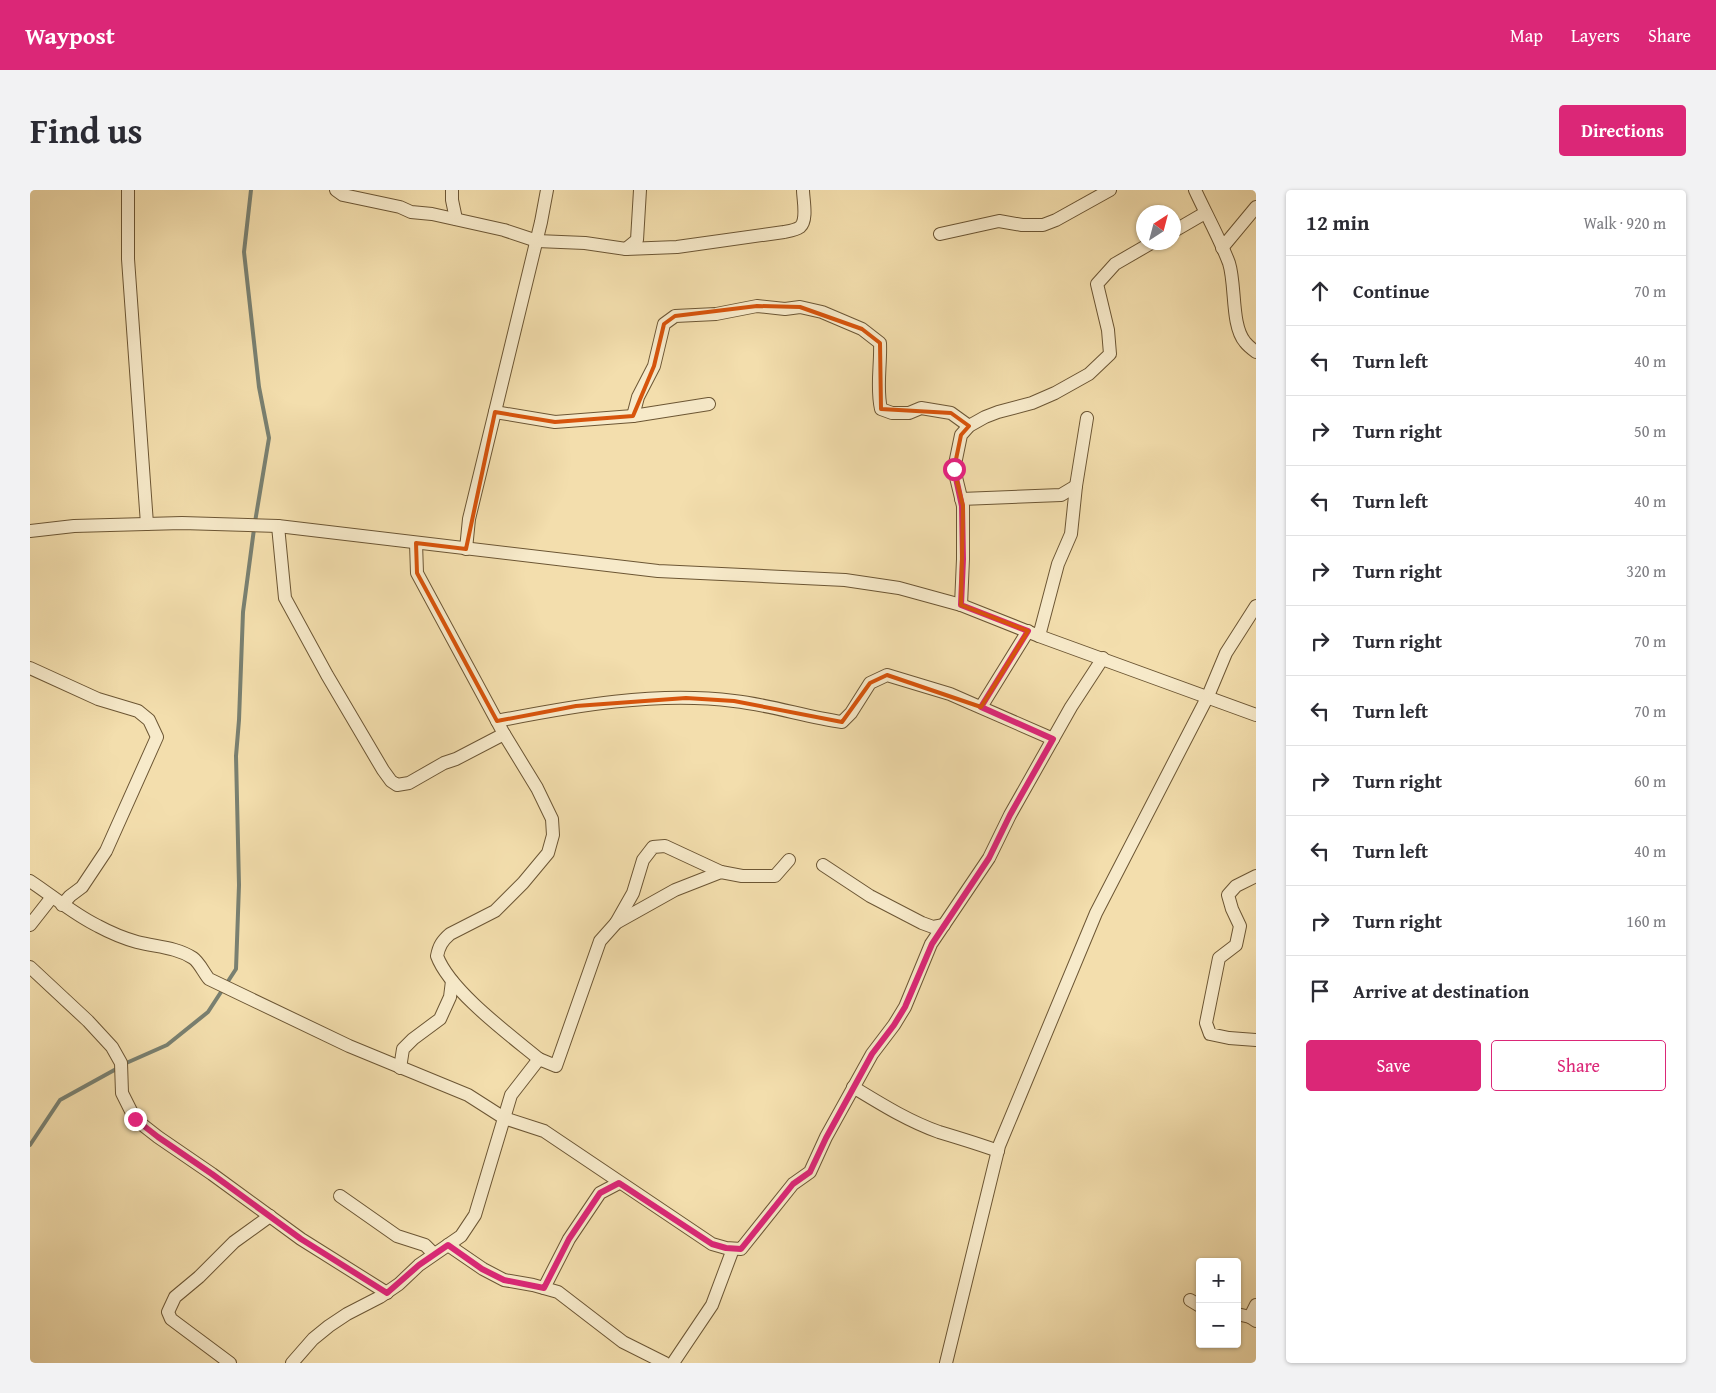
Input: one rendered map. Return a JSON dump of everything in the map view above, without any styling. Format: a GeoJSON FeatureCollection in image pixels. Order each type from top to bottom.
{"type":"FeatureCollection","features":[{"type":"Feature","properties":{"kind":"street"},"geometry":{"type":"LineString","coordinates":[[128,190],[128,259],[147,524]]}},
{"type":"Feature","properties":{"kind":"street"},"geometry":{"type":"LineString","coordinates":[[336,190],[343,195],[400,207],[411,212],[432,214],[504,230],[537,241],[626,249],[677,247],[784,232],[798,228],[803,224],[803,190]]}},
{"type":"Feature","properties":{"kind":"street"},"geometry":{"type":"LineString","coordinates":[[452,190],[456,219]]}},
{"type":"Feature","properties":{"kind":"street"},"geometry":{"type":"LineString","coordinates":[[466,549],[469,519],[537,241],[546,190]]}},
{"type":"Feature","properties":{"kind":"street"},"geometry":{"type":"LineString","coordinates":[[626,249],[637,240],[640,190]]}},
{"type":"Feature","properties":{"kind":"street"},"geometry":{"type":"LineString","coordinates":[[940,234],[999,221],[1022,225],[1043,224],[1056,220],[1110,190]]}},
{"type":"Feature","properties":{"kind":"street"},"geometry":{"type":"LineString","coordinates":[[1195,190],[1233,275],[1237,322],[1240,334],[1244,342],[1256,352]]}},
{"type":"Feature","properties":{"kind":"street"},"geometry":{"type":"LineString","coordinates":[[1222,248],[1256,207]]}},
{"type":"Feature","properties":{"kind":"street"},"geometry":{"type":"LineString","coordinates":[[1181,227],[1205,213]]}},
{"type":"Feature","properties":{"kind":"street"},"geometry":{"type":"LineString","coordinates":[[961,605],[963,559],[962,506],[954,469],[961,435],[969,426],[998,412],[1032,403],[1055,393],[1089,374],[1100,365],[1110,354],[1097,284],[1115,264],[1139,250]]}},
{"type":"Feature","properties":{"kind":"street"},"geometry":{"type":"LineString","coordinates":[[633,416],[638,397],[654,366],[664,324],[675,316],[716,314],[757,306],[800,307],[822,312],[862,329],[880,343],[881,367],[878,395],[881,409],[892,413],[909,413],[921,408],[951,413],[969,426]]}},
{"type":"Feature","properties":{"kind":"street"},"geometry":{"type":"LineString","coordinates":[[495,412],[554,422],[633,416],[709,404]]}},
{"type":"Feature","properties":{"kind":"street"},"geometry":{"type":"LineString","coordinates":[[981,707],[1033,634],[1071,534],[1076,486],[1088,418]]}},
{"type":"Feature","properties":{"kind":"street"},"geometry":{"type":"LineString","coordinates":[[960,499],[1061,495],[1076,486]]}},
{"type":"Feature","properties":{"kind":"street"},"geometry":{"type":"LineString","coordinates":[[30,531],[74,526],[147,524],[272,526],[658,571],[845,580],[899,588],[961,605],[1033,634],[1256,714]]}},
{"type":"Feature","properties":{"kind":"street"},"geometry":{"type":"LineString","coordinates":[[272,526],[285,598],[327,675],[391,781],[397,785],[410,783],[444,763],[456,759],[504,734]]}},
{"type":"Feature","properties":{"kind":"street"},"geometry":{"type":"LineString","coordinates":[[416,543],[417,572],[504,734],[537,788],[552,819],[553,835],[548,854],[523,883],[495,911],[450,934],[440,944],[437,956],[452,981],[494,1023],[538,1058],[556,1066],[600,941],[616,923],[633,893],[643,860],[653,847],[665,846],[721,872],[742,876],[775,876],[789,860]]}},
{"type":"Feature","properties":{"kind":"street"},"geometry":{"type":"LineString","coordinates":[[946,1363],[998,1151],[1096,913],[1208,696],[1226,653],[1256,606]]}},
{"type":"Feature","properties":{"kind":"street"},"geometry":{"type":"LineString","coordinates":[[30,881],[95,925],[118,936],[181,952],[195,958],[209,979],[350,1046],[468,1095],[504,1118],[544,1131],[712,1244],[741,1249],[793,1184],[810,1172],[826,1138],[872,1054],[905,1007],[932,944],[989,858],[1010,815],[1053,739],[1103,658]]}},
{"type":"Feature","properties":{"kind":"street"},"geometry":{"type":"LineString","coordinates":[[30,668],[98,698],[138,711],[148,720],[157,737],[106,851],[82,887],[70,896],[57,901],[30,926]]}},
{"type":"Feature","properties":{"kind":"street"},"geometry":{"type":"LineString","coordinates":[[497,720],[576,706],[620,701],[686,698],[734,701],[842,722],[852,713],[870,683],[887,675],[950,694],[1053,739]]}},
{"type":"Feature","properties":{"kind":"street"},"geometry":{"type":"LineString","coordinates":[[823,865],[870,896],[922,924],[933,927],[944,925]]}},
{"type":"Feature","properties":{"kind":"street"},"geometry":{"type":"LineString","coordinates":[[616,923],[675,890],[721,872]]}},
{"type":"Feature","properties":{"kind":"street"},"geometry":{"type":"LineString","coordinates":[[1256,876],[1236,886],[1228,895],[1240,926],[1236,945],[1218,958],[1206,1023],[1210,1034],[1229,1038],[1256,1040]]}},
{"type":"Feature","properties":{"kind":"street"},"geometry":{"type":"LineString","coordinates":[[30,967],[112,1046],[120,1063],[122,1093],[135,1119],[301,1239],[387,1293]]}},
{"type":"Feature","properties":{"kind":"street"},"geometry":{"type":"LineString","coordinates":[[400,1068],[403,1049],[440,1019],[450,997],[452,981]]}},
{"type":"Feature","properties":{"kind":"street"},"geometry":{"type":"LineString","coordinates":[[292,1363],[329,1326],[387,1293],[419,1265],[461,1236],[475,1215],[511,1094],[538,1058]]}},
{"type":"Feature","properties":{"kind":"street"},"geometry":{"type":"LineString","coordinates":[[854,1086],[891,1110],[914,1121],[998,1151]]}},
{"type":"Feature","properties":{"kind":"street"},"geometry":{"type":"LineString","coordinates":[[544,1288],[569,1239],[600,1193],[619,1183]]}},
{"type":"Feature","properties":{"kind":"street"},"geometry":{"type":"LineString","coordinates":[[340,1196],[397,1236],[425,1245],[434,1254]]}},
{"type":"Feature","properties":{"kind":"street"},"geometry":{"type":"LineString","coordinates":[[230,1363],[171,1319],[168,1312],[175,1297],[199,1278],[234,1242],[270,1216]]}},
{"type":"Feature","properties":{"kind":"street"},"geometry":{"type":"LineString","coordinates":[[448,1245],[482,1269],[504,1280],[558,1292],[623,1342],[666,1363]]}},
{"type":"Feature","properties":{"kind":"street"},"geometry":{"type":"LineString","coordinates":[[672,1363],[712,1305],[733,1249]]}},
{"type":"Feature","properties":{"kind":"highlighted area"},"geometry":{"type":"Polygon","coordinates":[[[757,306],[800,307],[862,329],[880,343],[881,409],[951,413],[969,426],[961,435],[954,469],[963,506],[961,605],[1028,631],[981,707],[887,675],[870,683],[842,722],[734,701],[686,698],[576,706],[497,721],[417,573],[416,543],[466,549],[495,412],[555,422],[633,416],[654,366],[664,324],[675,316],[757,306]]]}},
{"type":"Feature","properties":{"kind":"waterway"},"geometry":{"type":"LineString","coordinates":[[251,190],[244,252],[259,387],[269,438],[255,522]]}},
{"type":"Feature","properties":{"kind":"waterway"},"geometry":{"type":"LineString","coordinates":[[124,1064],[167,1045],[208,1012],[236,969],[239,885],[236,756],[243,612],[254,529]]}},
{"type":"Feature","properties":{"kind":"waterway"},"geometry":{"type":"LineString","coordinates":[[30,1145],[60,1100],[118,1068]]}},
{"type":"Feature","properties":{"kind":"route"},"geometry":{"type":"LineString","coordinates":[[135,1119],[301,1239],[387,1293],[419,1265],[448,1245],[482,1269],[504,1280],[544,1288],[569,1239],[600,1193],[619,1183],[712,1244],[726,1248],[741,1249],[793,1184],[810,1172],[826,1138],[872,1054],[894,1025],[911,996],[932,944],[989,858],[1010,815],[1053,739],[981,707],[1028,631],[961,605],[963,559],[962,506],[954,469]]}}]}
